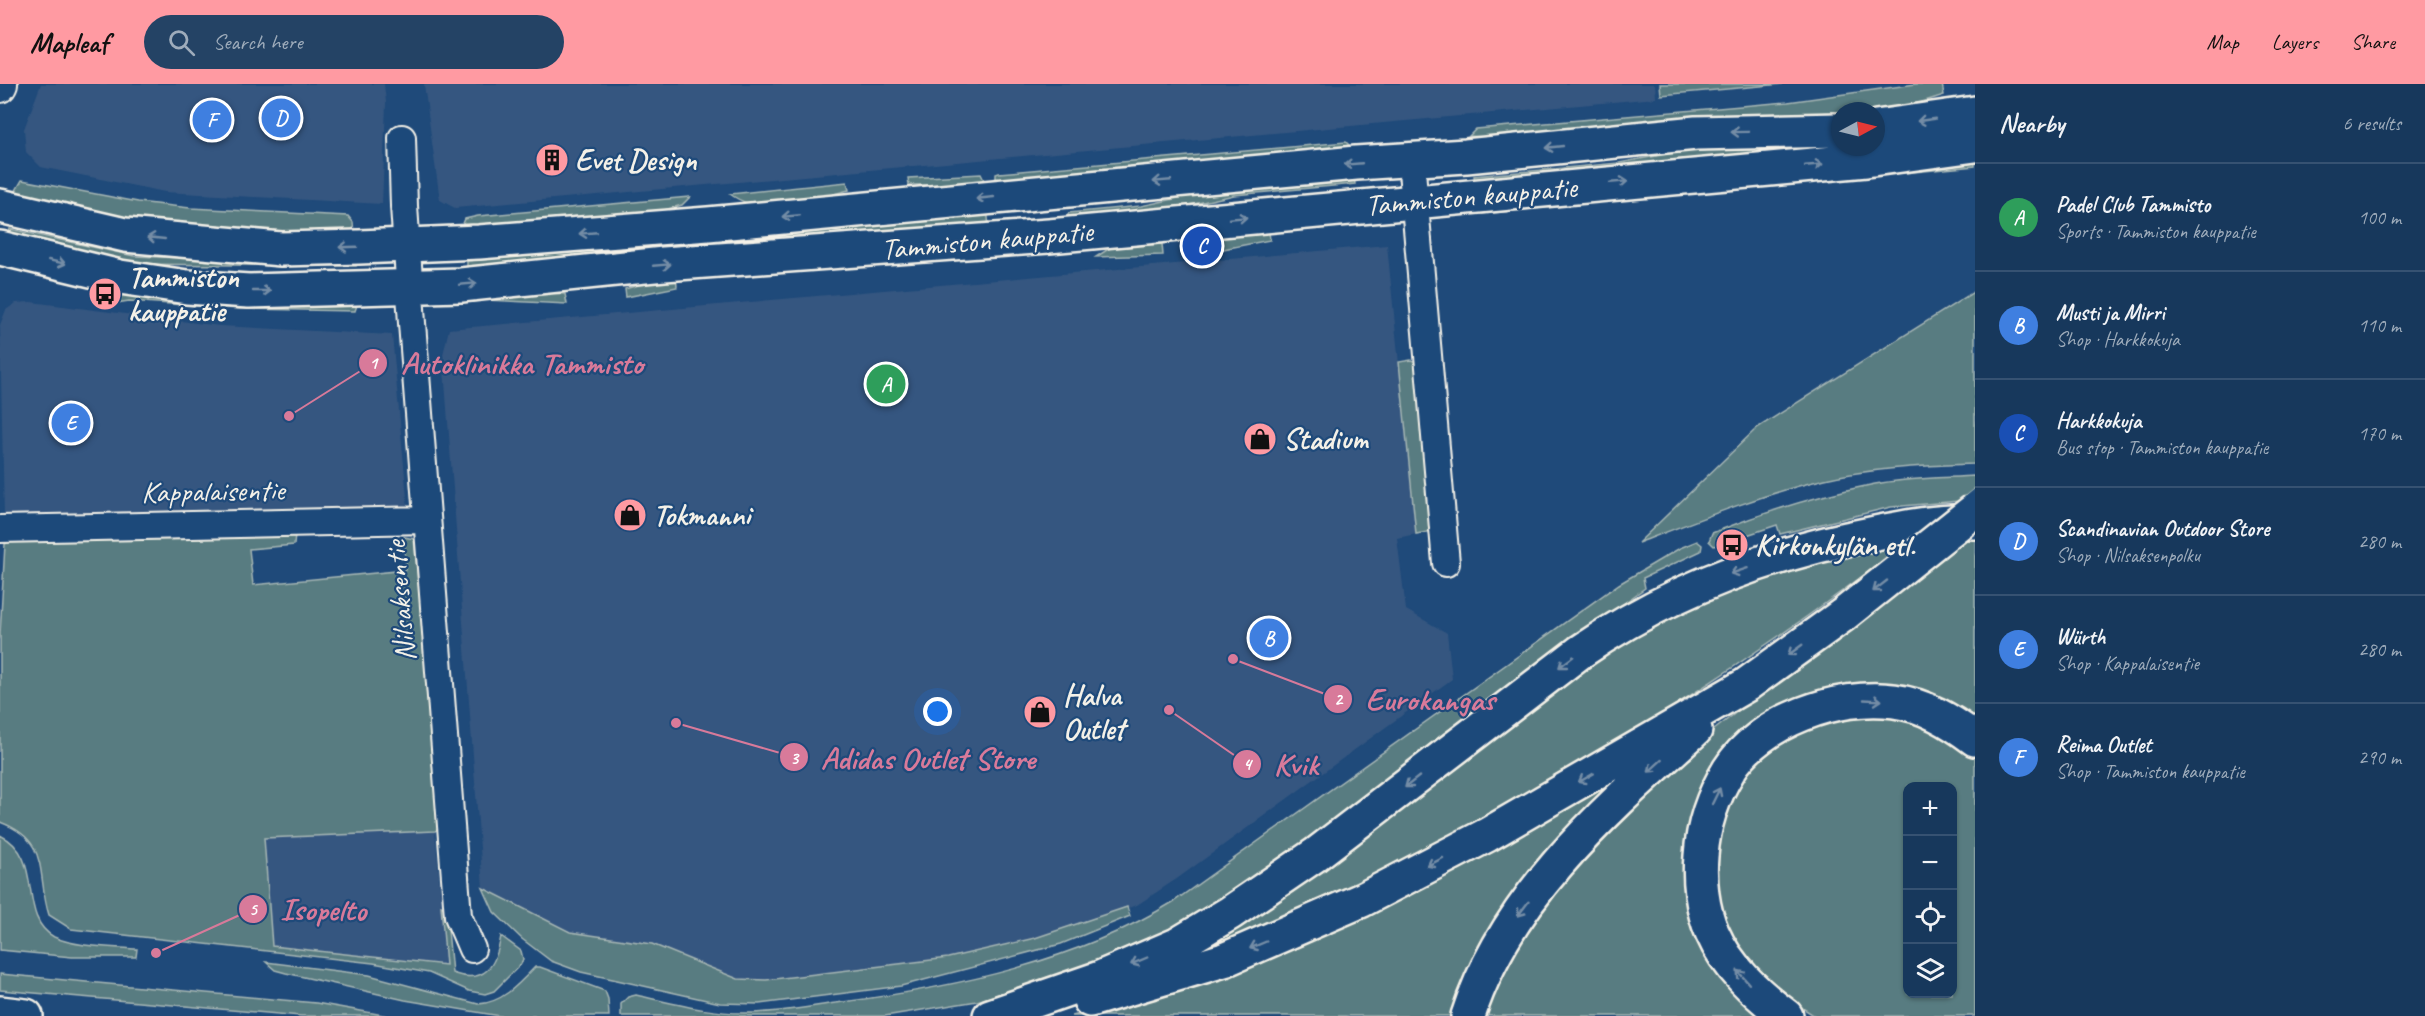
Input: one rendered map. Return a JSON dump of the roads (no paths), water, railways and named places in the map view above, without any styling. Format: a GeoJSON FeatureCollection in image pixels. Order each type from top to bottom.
{"type":"FeatureCollection","features":[{"type":"Feature","properties":{"kind":"main road"},"geometry":{"type":"LineString","coordinates":[[1885,126],[1975,113]]}},
{"type":"Feature","properties":{"kind":"main road","name":"Tammiston kauppatie"},"geometry":{"type":"LineString","coordinates":[[0,206],[125,235],[203,243],[281,249],[407,245],[708,224],[1696,133],[1831,130]]}},
{"type":"Feature","properties":{"kind":"main road","name":"Tammiston kauppatie"},"geometry":{"type":"LineString","coordinates":[[0,248],[120,276],[187,287],[249,291],[461,285],[664,264],[1049,236],[1866,160],[1975,145]]}},
{"type":"Feature","properties":{"kind":"main road"},"geometry":{"type":"LineString","coordinates":[[1003,1016],[1106,998],[1224,960],[1362,900],[1486,836],[1746,685],[1843,615],[1975,510]]}},
{"type":"Feature","properties":{"kind":"main road"},"geometry":{"type":"LineString","coordinates":[[990,1016],[1100,978],[1177,945],[1230,913],[1315,855],[1580,652],[1614,628],[1656,606],[1726,575],[1823,543],[1950,520],[1975,522]]}},
{"type":"Feature","properties":{"kind":"main road"},"geometry":{"type":"LineString","coordinates":[[1472,1001],[1517,917],[1569,849],[1625,793],[1746,685]]}},
{"type":"Feature","properties":{"kind":"main road"},"geometry":{"type":"LineString","coordinates":[[1786,1016],[1758,994],[1733,966],[1712,932],[1702,899],[1700,870],[1702,835],[1712,803],[1730,768],[1755,742],[1785,722],[1824,706],[1861,699],[1895,701],[1927,710],[1954,723],[1975,739]]}},
{"type":"Feature","properties":{"kind":"main road"},"geometry":{"type":"LineString","coordinates":[[0,1013],[26,1016]]}},
{"type":"Feature","properties":{"kind":"street","name":"Nilsaksentie"},"geometry":{"type":"LineString","coordinates":[[402,138],[426,520],[458,916],[471,949]]}},
{"type":"Feature","properties":{"kind":"street"},"geometry":{"type":"LineString","coordinates":[[1412,159],[1446,563]]}},
{"type":"Feature","properties":{"kind":"street","name":"Kappalaisentie"},"geometry":{"type":"LineString","coordinates":[[0,529],[426,520]]}},
{"type":"Feature","properties":{"kind":"place","name":"Scandinavian Outdoor Store"},"geometry":{"type":"Point","coordinates":[281,118]}},
{"type":"Feature","properties":{"kind":"place","name":"Reima Outlet"},"geometry":{"type":"Point","coordinates":[212,120]}},
{"type":"Feature","properties":{"kind":"place","name":"Evet Design"},"geometry":{"type":"Point","coordinates":[552,160]}},
{"type":"Feature","properties":{"kind":"place","name":"Harkkokuja"},"geometry":{"type":"Point","coordinates":[1202,246]}},
{"type":"Feature","properties":{"kind":"place","name":"Tammiston kauppatie"},"geometry":{"type":"Point","coordinates":[105,294]}},
{"type":"Feature","properties":{"kind":"place","name":"Padel Club Tammisto"},"geometry":{"type":"Point","coordinates":[886,384]}},
{"type":"Feature","properties":{"kind":"place","name":"Autoklinikka Tammisto"},"geometry":{"type":"Point","coordinates":[289,416]}},
{"type":"Feature","properties":{"kind":"place","name":"Würth"},"geometry":{"type":"Point","coordinates":[71,423]}},
{"type":"Feature","properties":{"kind":"place","name":"Stadium"},"geometry":{"type":"Point","coordinates":[1260,439]}},
{"type":"Feature","properties":{"kind":"place","name":"Tokmanni"},"geometry":{"type":"Point","coordinates":[630,515]}},
{"type":"Feature","properties":{"kind":"place","name":"Kirkonkylän etl."},"geometry":{"type":"Point","coordinates":[1732,545]}},
{"type":"Feature","properties":{"kind":"place","name":"Musti ja Mirri"},"geometry":{"type":"Point","coordinates":[1269,638]}},
{"type":"Feature","properties":{"kind":"place","name":"Eurokangas"},"geometry":{"type":"Point","coordinates":[1233,659]}},
{"type":"Feature","properties":{"kind":"place","name":"Kvik"},"geometry":{"type":"Point","coordinates":[1169,710]}},
{"type":"Feature","properties":{"kind":"place","name":"Halva Outlet"},"geometry":{"type":"Point","coordinates":[1040,712]}},
{"type":"Feature","properties":{"kind":"place","name":"Adidas Outlet Store"},"geometry":{"type":"Point","coordinates":[676,723]}},
{"type":"Feature","properties":{"kind":"place","name":"Isopelto"},"geometry":{"type":"Point","coordinates":[156,953]}}]}
